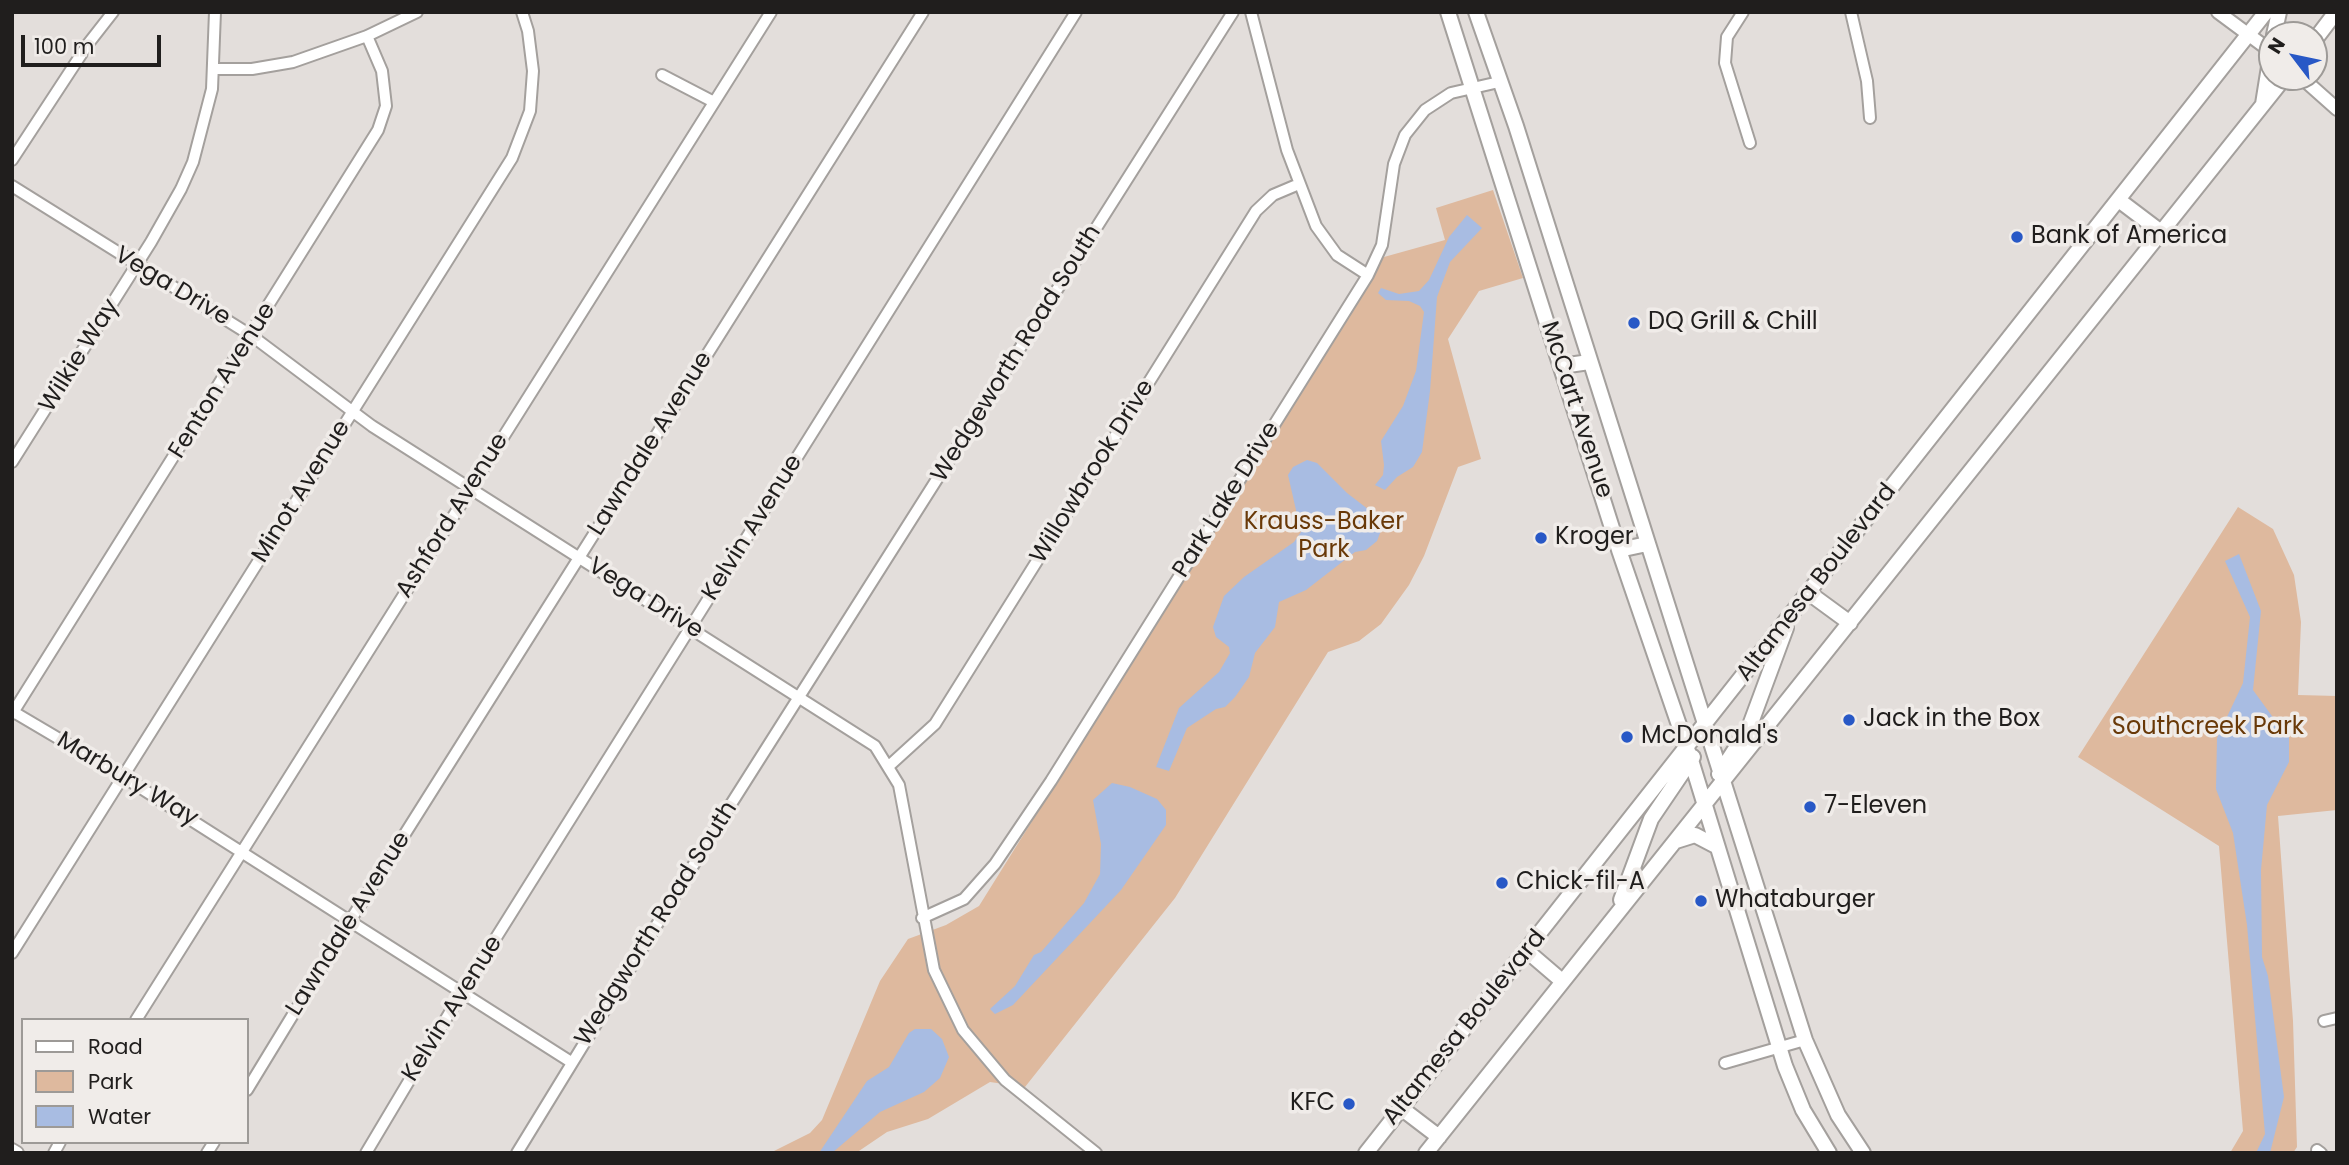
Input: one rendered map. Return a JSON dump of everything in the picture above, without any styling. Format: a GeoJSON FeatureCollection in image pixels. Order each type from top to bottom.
{"type":"FeatureCollection","features":[{"type":"Feature","properties":{"kind":"main road","name":"McCart Avenue"},"geometry":{"type":"LineString","coordinates":[[1448,12],[1619,550],[1689,754],[1780,1048],[1803,1110],[1829,1153]]}},
{"type":"Feature","properties":{"kind":"main road","name":"McCart Avenue"},"geometry":{"type":"LineString","coordinates":[[1476,12],[1805,1040],[1838,1115],[1863,1153]]}},
{"type":"Feature","properties":{"kind":"main road","name":"Altamesa Boulevard"},"geometry":{"type":"LineString","coordinates":[[1366,1153],[1689,754],[1704,726],[2120,201],[2266,12]]}},
{"type":"Feature","properties":{"kind":"main road"},"geometry":{"type":"LineString","coordinates":[[2263,106],[2265,91]]}},
{"type":"Feature","properties":{"kind":"main road","name":"Altamesa Boulevard"},"geometry":{"type":"LineString","coordinates":[[1426,1153],[1703,805],[1722,776],[1850,623],[2275,91]]}},
{"type":"Feature","properties":{"kind":"main road"},"geometry":{"type":"LineString","coordinates":[[2120,201],[2161,232]]}},
{"type":"Feature","properties":{"kind":"main road"},"geometry":{"type":"LineString","coordinates":[[1562,366],[1589,362]]}},
{"type":"Feature","properties":{"kind":"main road"},"geometry":{"type":"LineString","coordinates":[[1619,550],[1647,544]]}},
{"type":"Feature","properties":{"kind":"main road"},"geometry":{"type":"LineString","coordinates":[[1809,593],[1850,623]]}},
{"type":"Feature","properties":{"kind":"main road"},"geometry":{"type":"LineString","coordinates":[[1722,776],[1749,728],[1790,617]]}},
{"type":"Feature","properties":{"kind":"main road"},"geometry":{"type":"LineString","coordinates":[[1618,911],[1651,819],[1689,754]]}},
{"type":"Feature","properties":{"kind":"main road"},"geometry":{"type":"LineString","coordinates":[[1673,842],[1695,835],[1716,846]]}},
{"type":"Feature","properties":{"kind":"main road"},"geometry":{"type":"LineString","coordinates":[[1527,951],[1562,981]]}},
{"type":"Feature","properties":{"kind":"main road"},"geometry":{"type":"LineString","coordinates":[[1401,1108],[1439,1137]]}},
{"type":"Feature","properties":{"kind":"street"},"geometry":{"type":"LineString","coordinates":[[12,160],[88,44],[113,12]]}},
{"type":"Feature","properties":{"kind":"street","name":"Wilkie Way"},"geometry":{"type":"LineString","coordinates":[[12,461],[137,265],[193,162],[205,120],[214,69],[215,12]]}},
{"type":"Feature","properties":{"kind":"street"},"geometry":{"type":"LineString","coordinates":[[214,69],[275,66],[367,36],[417,12]]}},
{"type":"Feature","properties":{"kind":"street","name":"Minot Avenue"},"geometry":{"type":"LineString","coordinates":[[12,953],[499,182],[521,139],[530,111],[533,71],[530,42],[522,12]]}},
{"type":"Feature","properties":{"kind":"street","name":"Ashford Avenue"},"geometry":{"type":"LineString","coordinates":[[137,1018],[712,101],[771,12]]}},
{"type":"Feature","properties":{"kind":"street","name":"Lawndale Avenue"},"geometry":{"type":"LineString","coordinates":[[248,1088],[350,920],[923,12]]}},
{"type":"Feature","properties":{"kind":"street","name":"Kelvin Avenue"},"geometry":{"type":"LineString","coordinates":[[366,1153],[462,992],[1076,12]]}},
{"type":"Feature","properties":{"kind":"street","name":"Wedgeworth Road South"},"geometry":{"type":"LineString","coordinates":[[801,697],[1233,12]]}},
{"type":"Feature","properties":{"kind":"street"},"geometry":{"type":"LineString","coordinates":[[1251,12],[1298,184],[1316,226],[1330,248],[1368,275]]}},
{"type":"Feature","properties":{"kind":"street"},"geometry":{"type":"LineString","coordinates":[[1743,12],[1727,37],[1725,63],[1750,143]]}},
{"type":"Feature","properties":{"kind":"street"},"geometry":{"type":"LineString","coordinates":[[1852,12],[1867,81],[1870,118]]}},
{"type":"Feature","properties":{"kind":"street"},"geometry":{"type":"LineString","coordinates":[[2218,12],[2258,41]]}},
{"type":"Feature","properties":{"kind":"street","name":"Fenton Avenue"},"geometry":{"type":"LineString","coordinates":[[13,712],[363,158],[386,106],[382,71],[367,36]]}},
{"type":"Feature","properties":{"kind":"street"},"geometry":{"type":"LineString","coordinates":[[662,75],[712,101]]}},
{"type":"Feature","properties":{"kind":"street","name":"Park Lake Drive"},"geometry":{"type":"LineString","coordinates":[[922,918],[964,899],[995,864],[1051,781],[1368,275],[1382,245],[1394,164],[1405,135],[1425,110],[1438,101],[1499,82]]}},
{"type":"Feature","properties":{"kind":"street"},"geometry":{"type":"LineString","coordinates":[[2317,91],[2337,108]]}},
{"type":"Feature","properties":{"kind":"street","name":"Willowbrook Drive"},"geometry":{"type":"LineString","coordinates":[[890,765],[935,724],[1256,211],[1273,195],[1298,184]]}},
{"type":"Feature","properties":{"kind":"street","name":"Vega Drive"},"geometry":{"type":"LineString","coordinates":[[12,186],[252,336],[353,412],[875,746],[890,765],[899,785],[922,918],[942,991],[963,1030],[1005,1080],[1096,1153]]}},
{"type":"Feature","properties":{"kind":"street","name":"Wedgworth Road South"},"geometry":{"type":"LineString","coordinates":[[517,1153],[571,1062],[801,697]]}},
{"type":"Feature","properties":{"kind":"street","name":"Marbury Way"},"geometry":{"type":"LineString","coordinates":[[13,712],[122,776],[571,1062]]}},
{"type":"Feature","properties":{"kind":"street"},"geometry":{"type":"LineString","coordinates":[[2324,1021],[2337,1018]]}},
{"type":"Feature","properties":{"kind":"street"},"geometry":{"type":"LineString","coordinates":[[1725,1063],[1805,1040]]}},
{"type":"Feature","properties":{"kind":"street"},"geometry":{"type":"LineString","coordinates":[[12,1150],[17,1153]]}},
{"type":"Feature","properties":{"kind":"green space","name":"Krauss-Baker Park"},"geometry":{"type":"Polygon","coordinates":[[[1493,190],[1523,278],[1479,291],[1448,339],[1481,459],[1458,467],[1424,556],[1409,585],[1381,624],[1359,641],[1328,652],[1175,898],[1025,1087],[990,1082],[928,1119],[887,1132],[856,1153],[770,1153],[810,1133],[822,1120],[880,981],[908,939],[946,925],[979,906],[1384,257],[1445,240],[1436,208],[1493,190]]]}},
{"type":"Feature","properties":{"kind":"green space","name":"Southcreek Park"},"geometry":{"type":"Polygon","coordinates":[[[2238,507],[2273,529],[2294,575],[2301,622],[2298,695],[2337,696],[2337,810],[2278,816],[2293,1021],[2297,1147],[2293,1153],[2230,1153],[2243,1131],[2219,846],[2078,757],[2238,507]]]}},
{"type":"Feature","properties":{"kind":"water"},"geometry":{"type":"Polygon","coordinates":[[[1467,215],[1482,228],[1450,262],[1437,297],[1422,452],[1413,467],[1397,477],[1385,490],[1375,485],[1383,475],[1381,441],[1403,406],[1416,371],[1424,312],[1420,306],[1409,301],[1386,300],[1378,293],[1381,288],[1399,294],[1419,291],[1429,280],[1449,237],[1467,215]]]}},
{"type":"Feature","properties":{"kind":"water"},"geometry":{"type":"Polygon","coordinates":[[[1307,460],[1317,463],[1347,493],[1377,516],[1382,528],[1377,541],[1366,550],[1355,552],[1306,590],[1279,602],[1275,627],[1255,653],[1249,677],[1235,697],[1225,707],[1216,709],[1187,728],[1169,771],[1156,767],[1179,708],[1219,672],[1230,653],[1229,647],[1216,637],[1213,627],[1224,596],[1244,577],[1294,542],[1301,532],[1288,475],[1293,467],[1307,460]]]}},
{"type":"Feature","properties":{"kind":"water"},"geometry":{"type":"Polygon","coordinates":[[[2239,554],[2261,611],[2253,690],[2280,727],[2289,730],[2289,762],[2267,805],[2261,870],[2262,957],[2268,976],[2284,1097],[2270,1153],[2256,1153],[2265,1134],[2247,925],[2233,833],[2216,789],[2217,738],[2243,683],[2250,617],[2225,561],[2239,554]]]}},
{"type":"Feature","properties":{"kind":"water"},"geometry":{"type":"Polygon","coordinates":[[[1112,783],[1130,787],[1157,799],[1166,810],[1166,825],[1121,890],[1013,1005],[995,1014],[990,1009],[1015,986],[1034,955],[1041,952],[1084,903],[1100,874],[1101,844],[1093,800],[1112,783]]]}},
{"type":"Feature","properties":{"kind":"water"},"geometry":{"type":"Polygon","coordinates":[[[915,1029],[931,1029],[942,1039],[949,1057],[940,1078],[924,1092],[880,1112],[832,1153],[819,1153],[867,1081],[889,1067],[909,1033],[915,1029]]]}},
{"type":"Feature","properties":{"kind":"place","name":"Bank of America"},"geometry":{"type":"Point","coordinates":[2017,237]}},
{"type":"Feature","properties":{"kind":"place","name":"DQ Grill & Chill"},"geometry":{"type":"Point","coordinates":[1634,323]}},
{"type":"Feature","properties":{"kind":"place","name":"Kroger"},"geometry":{"type":"Point","coordinates":[1541,538]}},
{"type":"Feature","properties":{"kind":"place","name":"Jack in the Box"},"geometry":{"type":"Point","coordinates":[1849,720]}},
{"type":"Feature","properties":{"kind":"place","name":"McDonald's"},"geometry":{"type":"Point","coordinates":[1627,737]}},
{"type":"Feature","properties":{"kind":"place","name":"7-Eleven"},"geometry":{"type":"Point","coordinates":[1810,807]}},
{"type":"Feature","properties":{"kind":"place","name":"Chick-fil-A"},"geometry":{"type":"Point","coordinates":[1502,883]}},
{"type":"Feature","properties":{"kind":"place","name":"Whataburger"},"geometry":{"type":"Point","coordinates":[1701,901]}},
{"type":"Feature","properties":{"kind":"place","name":"KFC"},"geometry":{"type":"Point","coordinates":[1349,1104]}}]}
